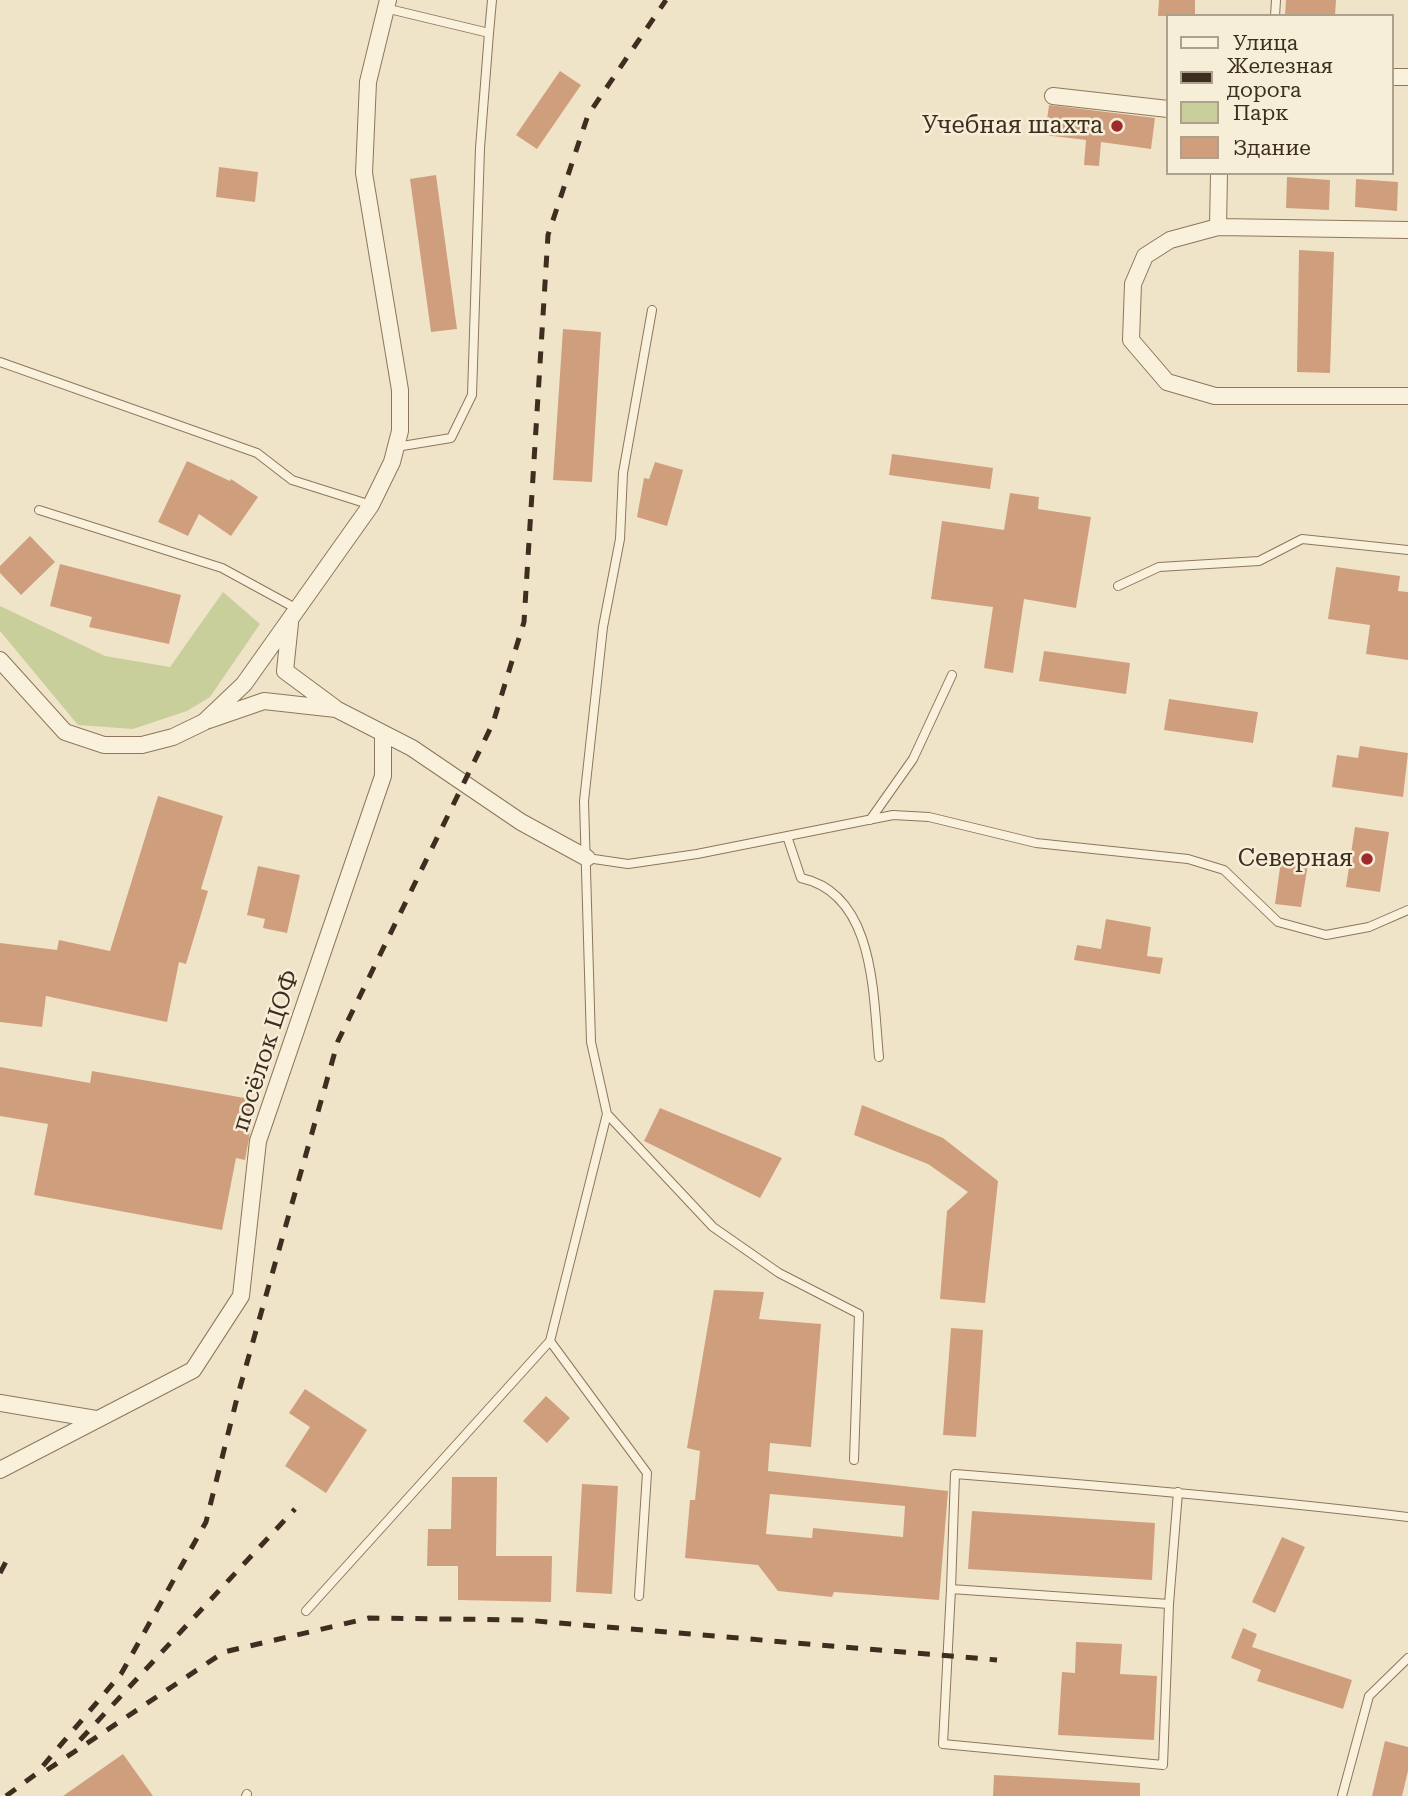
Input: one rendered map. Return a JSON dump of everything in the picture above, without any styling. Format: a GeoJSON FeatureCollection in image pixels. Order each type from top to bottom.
{"type":"FeatureCollection","features":[{"type":"Feature","properties":{"kind":"street"},"geometry":{"type":"LineString","coordinates":[[204,722],[244,684],[295,615],[371,505],[396,447],[400,431],[400,390],[364,173],[368,82],[387,4]]}},
{"type":"Feature","properties":{"kind":"street"},"geometry":{"type":"LineString","coordinates":[[1054,96],[1166,109]]}},
{"type":"Feature","properties":{"kind":"street"},"geometry":{"type":"LineString","coordinates":[[1218,227],[1219,175]]}},
{"type":"Feature","properties":{"kind":"street"},"geometry":{"type":"LineString","coordinates":[[1408,230],[1218,227],[1170,240],[1145,256],[1133,284],[1131,340],[1167,382],[1215,396],[1408,396]]}},
{"type":"Feature","properties":{"kind":"street"},"geometry":{"type":"LineString","coordinates":[[295,615],[285,671],[336,709],[412,748],[521,822],[587,858]]}},
{"type":"Feature","properties":{"kind":"street"},"geometry":{"type":"LineString","coordinates":[[0,660],[65,732],[104,745],[142,745],[173,737],[204,722],[264,701],[336,709]]}},
{"type":"Feature","properties":{"kind":"street","name":"посёлок ЦОФ"},"geometry":{"type":"LineString","coordinates":[[0,1470],[193,1370],[241,1296],[258,1141],[383,776],[383,735]]}},
{"type":"Feature","properties":{"kind":"street"},"geometry":{"type":"LineString","coordinates":[[0,1404],[96,1419]]}},
{"type":"Feature","properties":{"kind":"lane"},"geometry":{"type":"LineString","coordinates":[[396,447],[451,438],[472,394],[480,148],[492,0]]}},
{"type":"Feature","properties":{"kind":"lane"},"geometry":{"type":"LineString","coordinates":[[387,4],[489,33]]}},
{"type":"Feature","properties":{"kind":"lane"},"geometry":{"type":"LineString","coordinates":[[306,1611],[550,1340],[607,1114],[591,1042],[584,801],[603,627],[620,539],[623,473],[652,310]]}},
{"type":"Feature","properties":{"kind":"lane"},"geometry":{"type":"LineString","coordinates":[[0,362],[257,453],[292,480],[371,505]]}},
{"type":"Feature","properties":{"kind":"lane"},"geometry":{"type":"LineString","coordinates":[[39,510],[222,568],[295,615]]}},
{"type":"Feature","properties":{"kind":"lane"},"geometry":{"type":"LineString","coordinates":[[1118,586],[1159,567],[1259,561],[1302,539],[1408,550]]}},
{"type":"Feature","properties":{"kind":"lane"},"geometry":{"type":"LineString","coordinates":[[870,820],[913,758],[952,675]]}},
{"type":"Feature","properties":{"kind":"lane"},"geometry":{"type":"LineString","coordinates":[[587,858],[628,864],[893,815],[929,817],[1036,843],[1188,859],[1224,870],[1278,922],[1326,935],[1369,927],[1408,910]]}},
{"type":"Feature","properties":{"kind":"lane"},"geometry":{"type":"LineString","coordinates":[[788,836],[801,878],[817,881],[852,912],[871,972],[879,1057]]}},
{"type":"Feature","properties":{"kind":"lane"},"geometry":{"type":"LineString","coordinates":[[607,1114],[713,1227],[779,1273],[859,1314],[853,1460]]}},
{"type":"Feature","properties":{"kind":"lane"},"geometry":{"type":"LineString","coordinates":[[550,1340],[647,1473],[639,1596]]}},
{"type":"Feature","properties":{"kind":"lane"},"geometry":{"type":"LineString","coordinates":[[1178,1492],[1163,1765],[943,1744],[955,1474],[1178,1492],[1408,1517]]}},
{"type":"Feature","properties":{"kind":"lane"},"geometry":{"type":"LineString","coordinates":[[951,1589],[1170,1604]]}},
{"type":"Feature","properties":{"kind":"lane"},"geometry":{"type":"LineString","coordinates":[[1342,1796],[1369,1696],[1408,1658]]}},
{"type":"Feature","properties":{"kind":"green space"},"geometry":{"type":"Polygon","coordinates":[[[223,592],[260,624],[210,697],[187,711],[133,729],[78,725],[0,631],[0,606],[105,656],[170,667],[223,592]]]}},
{"type":"Feature","properties":{"kind":"building"},"geometry":{"type":"Polygon","coordinates":[[[1159,0],[1195,0],[1195,14],[1158,16],[1159,0]]]}},
{"type":"Feature","properties":{"kind":"building"},"geometry":{"type":"Polygon","coordinates":[[[1286,0],[1336,0],[1335,14],[1285,14],[1286,0]]]}},
{"type":"Feature","properties":{"kind":"building"},"geometry":{"type":"Polygon","coordinates":[[[560,71],[581,85],[537,149],[516,135],[560,71]]]}},
{"type":"Feature","properties":{"kind":"building"},"geometry":{"type":"Polygon","coordinates":[[[1049,105],[1155,118],[1151,149],[1101,142],[1099,166],[1084,165],[1086,140],[1045,135],[1049,105]]]}},
{"type":"Feature","properties":{"kind":"building"},"geometry":{"type":"Polygon","coordinates":[[[219,167],[258,172],[255,202],[216,197],[219,167]]]}},
{"type":"Feature","properties":{"kind":"building"},"geometry":{"type":"Polygon","coordinates":[[[436,175],[457,329],[431,332],[410,179],[436,175]]]}},
{"type":"Feature","properties":{"kind":"building"},"geometry":{"type":"Polygon","coordinates":[[[1287,177],[1330,180],[1329,210],[1286,208],[1287,177]]]}},
{"type":"Feature","properties":{"kind":"building"},"geometry":{"type":"Polygon","coordinates":[[[1356,179],[1398,182],[1397,211],[1355,207],[1356,179]]]}},
{"type":"Feature","properties":{"kind":"building"},"geometry":{"type":"Polygon","coordinates":[[[1299,250],[1334,252],[1330,373],[1297,372],[1299,250]]]}},
{"type":"Feature","properties":{"kind":"building"},"geometry":{"type":"Polygon","coordinates":[[[563,329],[601,332],[592,482],[553,480],[563,329]]]}},
{"type":"Feature","properties":{"kind":"building"},"geometry":{"type":"Polygon","coordinates":[[[892,454],[993,468],[990,489],[889,475],[892,454]]]}},
{"type":"Feature","properties":{"kind":"building"},"geometry":{"type":"Polygon","coordinates":[[[187,461],[230,481],[231,479],[258,497],[231,536],[199,514],[188,536],[158,522],[187,461]]]}},
{"type":"Feature","properties":{"kind":"building"},"geometry":{"type":"Polygon","coordinates":[[[655,462],[683,470],[667,526],[637,517],[644,478],[649,479],[655,462]]]}},
{"type":"Feature","properties":{"kind":"building"},"geometry":{"type":"Polygon","coordinates":[[[1010,493],[1039,497],[1038,509],[1091,517],[1076,608],[1024,599],[1013,673],[984,668],[993,607],[931,599],[942,521],[1004,530],[1010,493]]]}},
{"type":"Feature","properties":{"kind":"building"},"geometry":{"type":"Polygon","coordinates":[[[30,536],[55,562],[21,595],[0,573],[0,566],[30,536]]]}},
{"type":"Feature","properties":{"kind":"building"},"geometry":{"type":"Polygon","coordinates":[[[60,564],[181,595],[169,644],[89,627],[92,617],[50,606],[60,564]]]}},
{"type":"Feature","properties":{"kind":"building"},"geometry":{"type":"Polygon","coordinates":[[[1336,567],[1400,576],[1398,591],[1408,592],[1408,660],[1366,654],[1370,625],[1328,619],[1336,567]]]}},
{"type":"Feature","properties":{"kind":"building"},"geometry":{"type":"Polygon","coordinates":[[[1044,651],[1130,663],[1126,694],[1039,681],[1044,651]]]}},
{"type":"Feature","properties":{"kind":"building"},"geometry":{"type":"Polygon","coordinates":[[[1169,699],[1258,712],[1253,743],[1164,730],[1169,699]]]}},
{"type":"Feature","properties":{"kind":"building"},"geometry":{"type":"Polygon","coordinates":[[[1360,746],[1408,753],[1403,797],[1332,787],[1337,755],[1358,758],[1360,746]]]}},
{"type":"Feature","properties":{"kind":"building"},"geometry":{"type":"Polygon","coordinates":[[[158,796],[223,816],[201,889],[208,891],[186,964],[179,962],[167,1022],[46,996],[42,1027],[0,1022],[0,943],[57,950],[59,940],[110,951],[158,796]]]}},
{"type":"Feature","properties":{"kind":"building","name":"Северная"},"geometry":{"type":"Polygon","coordinates":[[[1355,827],[1389,832],[1380,892],[1346,887],[1355,827]]]}},
{"type":"Feature","properties":{"kind":"building"},"geometry":{"type":"Polygon","coordinates":[[[1281,860],[1308,864],[1301,907],[1275,904],[1281,860]]]}},
{"type":"Feature","properties":{"kind":"building"},"geometry":{"type":"Polygon","coordinates":[[[258,866],[300,875],[287,933],[263,928],[265,919],[247,915],[258,866]]]}},
{"type":"Feature","properties":{"kind":"building"},"geometry":{"type":"Polygon","coordinates":[[[1106,919],[1151,927],[1147,956],[1163,958],[1160,974],[1074,960],[1077,945],[1101,949],[1106,919]]]}},
{"type":"Feature","properties":{"kind":"building"},"geometry":{"type":"Polygon","coordinates":[[[0,1067],[90,1083],[92,1071],[256,1100],[245,1160],[236,1158],[222,1230],[34,1195],[48,1124],[0,1116],[0,1067]]]}},
{"type":"Feature","properties":{"kind":"building"},"geometry":{"type":"Polygon","coordinates":[[[862,1105],[943,1138],[998,1181],[985,1303],[940,1299],[947,1211],[968,1192],[928,1164],[854,1135],[862,1105]]]}},
{"type":"Feature","properties":{"kind":"building"},"geometry":{"type":"Polygon","coordinates":[[[660,1108],[782,1158],[760,1198],[644,1141],[660,1108]]]}},
{"type":"Feature","properties":{"kind":"building"},"geometry":{"type":"Polygon","coordinates":[[[714,1290],[764,1292],[759,1319],[821,1324],[811,1447],[770,1443],[768,1471],[948,1491],[939,1600],[834,1592],[832,1597],[778,1591],[758,1565],[685,1558],[690,1500],[695,1500],[700,1451],[687,1448],[714,1290]],[[770,1494],[766,1534],[812,1538],[813,1528],[903,1537],[905,1506],[770,1494]]]}},
{"type":"Feature","properties":{"kind":"building"},"geometry":{"type":"Polygon","coordinates":[[[951,1328],[983,1330],[976,1437],[943,1435],[951,1328]]]}},
{"type":"Feature","properties":{"kind":"building"},"geometry":{"type":"Polygon","coordinates":[[[305,1389],[367,1430],[326,1493],[285,1466],[310,1427],[289,1413],[305,1389]]]}},
{"type":"Feature","properties":{"kind":"building"},"geometry":{"type":"Polygon","coordinates":[[[546,1396],[570,1418],[547,1443],[523,1421],[546,1396]]]}},
{"type":"Feature","properties":{"kind":"building"},"geometry":{"type":"Polygon","coordinates":[[[452,1477],[497,1477],[496,1556],[552,1556],[551,1602],[458,1600],[458,1566],[427,1566],[428,1529],[451,1529],[452,1477]]]}},
{"type":"Feature","properties":{"kind":"building"},"geometry":{"type":"Polygon","coordinates":[[[582,1484],[618,1486],[612,1594],[576,1592],[582,1484]]]}},
{"type":"Feature","properties":{"kind":"building"},"geometry":{"type":"Polygon","coordinates":[[[972,1511],[1155,1523],[1152,1580],[968,1569],[972,1511]]]}},
{"type":"Feature","properties":{"kind":"building"},"geometry":{"type":"Polygon","coordinates":[[[1282,1537],[1305,1547],[1275,1613],[1252,1602],[1282,1537]]]}},
{"type":"Feature","properties":{"kind":"building"},"geometry":{"type":"Polygon","coordinates":[[[1243,1628],[1257,1634],[1252,1647],[1352,1680],[1343,1709],[1257,1681],[1261,1670],[1231,1658],[1243,1628]]]}},
{"type":"Feature","properties":{"kind":"building"},"geometry":{"type":"Polygon","coordinates":[[[1076,1642],[1122,1644],[1120,1674],[1157,1676],[1154,1740],[1058,1735],[1062,1672],[1075,1673],[1076,1642]]]}},
{"type":"Feature","properties":{"kind":"building"},"geometry":{"type":"Polygon","coordinates":[[[1385,1741],[1408,1747],[1408,1771],[1402,1796],[1372,1796],[1385,1741]]]}},
{"type":"Feature","properties":{"kind":"building"},"geometry":{"type":"Polygon","coordinates":[[[123,1754],[153,1796],[63,1796],[123,1754]]]}},
{"type":"Feature","properties":{"kind":"building"},"geometry":{"type":"Polygon","coordinates":[[[994,1775],[1140,1783],[1140,1796],[993,1796],[994,1775]]]}},
{"type":"Feature","properties":{"kind":"railway"},"geometry":{"type":"LineString","coordinates":[[6,1796],[36,1774],[121,1674],[206,1522],[237,1398],[338,1041],[493,723],[524,622],[548,235],[588,115],[666,0]]}},
{"type":"Feature","properties":{"kind":"railway"},"geometry":{"type":"LineString","coordinates":[[80,1740],[295,1509]]}},
{"type":"Feature","properties":{"kind":"railway"},"geometry":{"type":"LineString","coordinates":[[0,1573],[9,1556]]}},
{"type":"Feature","properties":{"kind":"railway"},"geometry":{"type":"LineString","coordinates":[[47,1770],[224,1652],[369,1618],[525,1620],[997,1660]]}},
{"type":"Feature","properties":{"kind":"place","name":"Учебная шахта"},"geometry":{"type":"Point","coordinates":[1117,126]}},
{"type":"Feature","properties":{"kind":"place","name":"Северная"},"geometry":{"type":"Point","coordinates":[1367,859]}}]}
